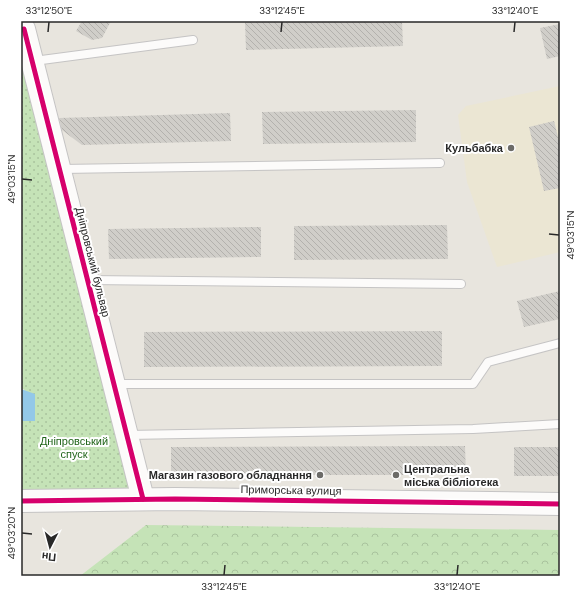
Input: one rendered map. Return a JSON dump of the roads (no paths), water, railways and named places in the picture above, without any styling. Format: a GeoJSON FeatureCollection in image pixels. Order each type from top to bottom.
{"type":"FeatureCollection","features":[{"type":"Feature","properties":{"kind":"street","name":"Дніпровський бульвар"},"geometry":{"type":"LineString","coordinates":[[29,26],[33,62],[143,499]]}},
{"type":"Feature","properties":{"kind":"street","name":"Приморська вулиця"},"geometry":{"type":"LineString","coordinates":[[21,501],[143,499],[560,504]]}},
{"type":"Feature","properties":{"kind":"lane"},"geometry":{"type":"LineString","coordinates":[[33,62],[193,40]]}},
{"type":"Feature","properties":{"kind":"lane"},"geometry":{"type":"LineString","coordinates":[[60,169],[440,163]]}},
{"type":"Feature","properties":{"kind":"lane"},"geometry":{"type":"LineString","coordinates":[[88,280],[460,284]]}},
{"type":"Feature","properties":{"kind":"lane"},"geometry":{"type":"LineString","coordinates":[[114,384],[473,384],[488,362],[560,343]]}},
{"type":"Feature","properties":{"kind":"lane"},"geometry":{"type":"LineString","coordinates":[[126,435],[465,429],[560,424]]}},
{"type":"Feature","properties":{"kind":"water"},"geometry":{"type":"Polygon","coordinates":[[[21,389],[35,394],[35,421],[21,421],[21,389]]]}},
{"type":"Feature","properties":{"kind":"place","name":"Кульбабка"},"geometry":{"type":"Point","coordinates":[511,148]}},
{"type":"Feature","properties":{"kind":"place","name":"Магазин газового обладнання"},"geometry":{"type":"Point","coordinates":[320,475]}},
{"type":"Feature","properties":{"kind":"place","name":"Центральна міська бібліотека"},"geometry":{"type":"Point","coordinates":[396,475]}},
{"type":"Feature","properties":{"kind":"park label","name":"Дніпровський спуск"},"geometry":{"type":"Point","coordinates":[74,447]}}]}
